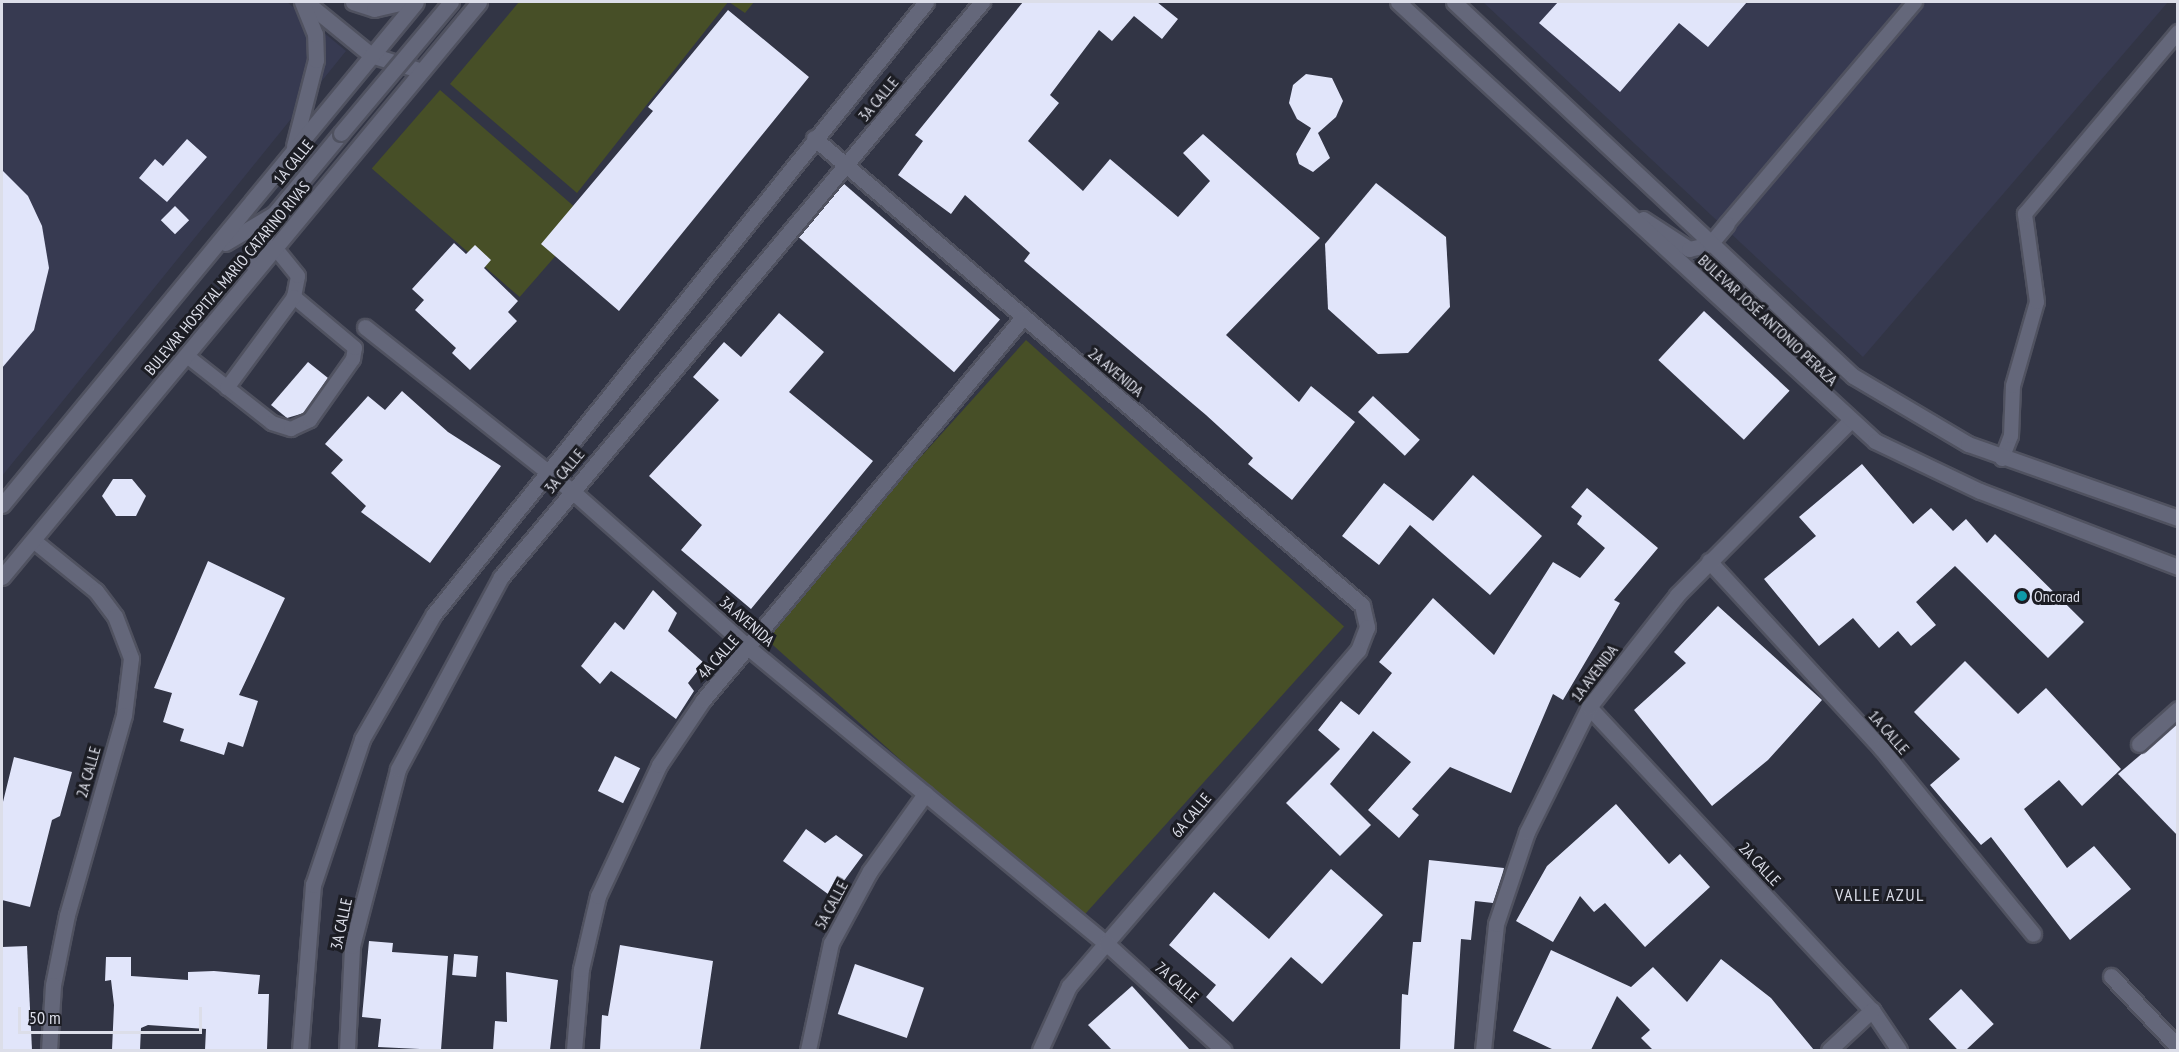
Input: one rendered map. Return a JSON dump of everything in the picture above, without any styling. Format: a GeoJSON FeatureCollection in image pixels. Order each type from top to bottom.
{"type":"FeatureCollection","features":[{"type":"Feature","properties":{"kind":"street"},"geometry":{"type":"LineString","coordinates":[[304,2],[371,55],[422,71]]}},
{"type":"Feature","properties":{"kind":"street"},"geometry":{"type":"LineString","coordinates":[[291,155],[316,60],[315,34],[304,2]]}},
{"type":"Feature","properties":{"kind":"street"},"geometry":{"type":"LineString","coordinates":[[353,2],[374,9],[404,2]]}},
{"type":"Feature","properties":{"kind":"street","name":"BULEVAR HOSPITAL MARIO CATARINO RIVAS"},"geometry":{"type":"LineString","coordinates":[[2,505],[416,2]]}},
{"type":"Feature","properties":{"kind":"street","name":"1A CALLE"},"geometry":{"type":"LineString","coordinates":[[274,214],[451,2]]}},
{"type":"Feature","properties":{"kind":"street","name":"BULEVAR HOSPITAL MARIO CATARINO RIVAS"},"geometry":{"type":"LineString","coordinates":[[2,577],[479,2]]}},
{"type":"Feature","properties":{"kind":"street","name":"3A CALLE"},"geometry":{"type":"LineString","coordinates":[[300,1050],[312,885],[362,739],[434,614],[545,469],[926,2]]}},
{"type":"Feature","properties":{"kind":"street","name":"3A CALLE"},"geometry":{"type":"LineString","coordinates":[[347,1050],[352,946],[398,769],[501,577],[571,490],[982,2]]}},
{"type":"Feature","properties":{"kind":"street","name":"BULEVAR JOSÉ ANTONIO PERAZA"},"geometry":{"type":"LineString","coordinates":[[1398,2],[1851,420],[1904,458],[2178,567]]}},
{"type":"Feature","properties":{"kind":"street","name":"BULEVAR JOSÉ ANTONIO PERAZA"},"geometry":{"type":"LineString","coordinates":[[1454,2],[1853,376],[1911,415],[2002,459],[2178,518]]}},
{"type":"Feature","properties":{"kind":"street","name":"2A AVENIDA"},"geometry":{"type":"LineString","coordinates":[[814,138],[1362,605]]}},
{"type":"Feature","properties":{"kind":"street"},"geometry":{"type":"LineString","coordinates":[[1583,174],[1671,242],[1689,249],[1710,244],[1727,224]]}},
{"type":"Feature","properties":{"kind":"street"},"geometry":{"type":"LineString","coordinates":[[215,249],[274,214]]}},
{"type":"Feature","properties":{"kind":"street"},"geometry":{"type":"LineString","coordinates":[[250,277],[274,214]]}},
{"type":"Feature","properties":{"kind":"street","name":"4A CALLE"},"geometry":{"type":"LineString","coordinates":[[574,1050],[581,969],[596,906],[624,834],[659,765],[703,700],[750,648],[1023,316]]}},
{"type":"Feature","properties":{"kind":"street","name":"3A AVENIDA"},"geometry":{"type":"LineString","coordinates":[[365,327],[571,490],[750,648],[1106,943]]}},
{"type":"Feature","properties":{"kind":"street","name":"1A AVENIDA"},"geometry":{"type":"LineString","coordinates":[[1483,1050],[1496,924],[1527,832],[1589,706],[1709,561],[1851,420]]}},
{"type":"Feature","properties":{"kind":"street","name":"2A CALLE"},"geometry":{"type":"LineString","coordinates":[[33,540],[96,591],[115,616],[131,658],[124,715],[63,935],[49,1050]]}},
{"type":"Feature","properties":{"kind":"street","name":"1A CALLE"},"geometry":{"type":"LineString","coordinates":[[1709,561],[1881,748],[2033,934]]}},
{"type":"Feature","properties":{"kind":"street","name":"6A CALLE"},"geometry":{"type":"LineString","coordinates":[[1040,1050],[1069,986],[1358,650],[1367,627],[1362,605]]}},
{"type":"Feature","properties":{"kind":"street","name":"2A CALLE"},"geometry":{"type":"LineString","coordinates":[[1589,706],[1872,1010],[1899,1050]]}},
{"type":"Feature","properties":{"kind":"street"},"geometry":{"type":"LineString","coordinates":[[2139,744],[2178,709]]}},
{"type":"Feature","properties":{"kind":"street","name":"5A CALLE"},"geometry":{"type":"LineString","coordinates":[[808,1050],[831,943],[870,872],[925,794]]}},
{"type":"Feature","properties":{"kind":"street","name":"7A CALLE"},"geometry":{"type":"LineString","coordinates":[[1106,943],[1222,1050]]}},
{"type":"Feature","properties":{"kind":"street"},"geometry":{"type":"LineString","coordinates":[[2111,976],[2178,1047]]}},
{"type":"Feature","properties":{"kind":"street"},"geometry":{"type":"LineString","coordinates":[[1829,1050],[1872,1010]]}},
{"type":"Feature","properties":{"kind":"lane"},"geometry":{"type":"LineString","coordinates":[[1727,224],[1915,2]]}},
{"type":"Feature","properties":{"kind":"lane"},"geometry":{"type":"LineString","coordinates":[[2002,459],[2011,436],[2013,386],[2037,302],[2025,214],[2178,32]]}},
{"type":"Feature","properties":{"kind":"lane"},"geometry":{"type":"LineString","coordinates":[[227,388],[294,297],[298,276],[275,248]]}},
{"type":"Feature","properties":{"kind":"lane"},"geometry":{"type":"LineString","coordinates":[[187,356],[272,423],[291,429],[310,420],[353,359],[355,348],[294,297]]}},
{"type":"Feature","properties":{"kind":"shaded area"},"geometry":{"type":"Polygon","coordinates":[[[2,2],[287,2],[346,51],[2,476],[2,2]]]}},
{"type":"Feature","properties":{"kind":"shaded area"},"geometry":{"type":"Polygon","coordinates":[[[1483,2],[2168,2],[1863,357],[1483,2]]]}},
{"type":"Feature","properties":{"kind":"green space"},"geometry":{"type":"Polygon","coordinates":[[[519,2],[728,2],[577,193],[450,84],[519,2]]]}},
{"type":"Feature","properties":{"kind":"green space"},"geometry":{"type":"Polygon","coordinates":[[[729,2],[754,2],[745,13],[729,2]]]}},
{"type":"Feature","properties":{"kind":"green space"},"geometry":{"type":"Polygon","coordinates":[[[440,90],[588,219],[520,297],[372,168],[440,90]]]}},
{"type":"Feature","properties":{"kind":"green space"},"geometry":{"type":"Polygon","coordinates":[[[1026,340],[1344,626],[1079,921],[761,634],[1026,340]]]}},
{"type":"Feature","properties":{"kind":"building"},"geometry":{"type":"Polygon","coordinates":[[[1023,2],[1157,2],[1178,19],[1162,39],[1134,16],[1112,41],[1099,30],[1050,95],[1059,103],[1028,141],[1083,191],[1110,159],[1178,217],[1210,181],[1183,153],[1203,134],[1320,238],[1226,335],[1299,402],[1311,386],[1355,422],[1292,500],[1248,464],[1253,458],[1206,415],[1024,261],[1030,253],[965,195],[951,214],[898,175],[923,141],[915,135],[1023,2]]]}},
{"type":"Feature","properties":{"kind":"building"},"geometry":{"type":"Polygon","coordinates":[[[1558,2],[1747,2],[1708,47],[1679,23],[1620,92],[1539,23],[1558,2]]]}},
{"type":"Feature","properties":{"kind":"building"},"geometry":{"type":"Polygon","coordinates":[[[728,10],[809,77],[619,311],[541,244],[653,111],[648,107],[728,10]]]}},
{"type":"Feature","properties":{"kind":"building"},"geometry":{"type":"Polygon","coordinates":[[[1306,74],[1332,78],[1343,101],[1336,117],[1318,133],[1330,158],[1313,172],[1299,164],[1296,154],[1311,128],[1297,119],[1289,103],[1293,85],[1306,74]]]}},
{"type":"Feature","properties":{"kind":"building"},"geometry":{"type":"Polygon","coordinates":[[[187,139],[207,157],[167,202],[139,178],[155,159],[163,166],[187,139]]]}},
{"type":"Feature","properties":{"kind":"building"},"geometry":{"type":"Polygon","coordinates":[[[2,170],[28,196],[42,226],[49,268],[34,330],[2,368],[2,170]]]}},
{"type":"Feature","properties":{"kind":"building"},"geometry":{"type":"Polygon","coordinates":[[[843,183],[1000,319],[954,372],[797,236],[843,183]]]}},
{"type":"Feature","properties":{"kind":"building"},"geometry":{"type":"Polygon","coordinates":[[[1376,183],[1446,237],[1450,307],[1408,353],[1378,354],[1328,309],[1325,244],[1376,183]]]}},
{"type":"Feature","properties":{"kind":"building"},"geometry":{"type":"Polygon","coordinates":[[[175,206],[189,220],[175,234],[161,220],[175,206]]]}},
{"type":"Feature","properties":{"kind":"building"},"geometry":{"type":"Polygon","coordinates":[[[454,243],[466,254],[475,245],[491,260],[484,268],[518,301],[508,312],[517,321],[470,370],[452,353],[456,348],[415,310],[424,300],[412,289],[454,243]]]}},
{"type":"Feature","properties":{"kind":"building"},"geometry":{"type":"Polygon","coordinates":[[[1704,311],[1790,391],[1744,440],[1658,360],[1704,311]]]}},
{"type":"Feature","properties":{"kind":"building"},"geometry":{"type":"Polygon","coordinates":[[[779,313],[824,352],[789,392],[873,461],[751,609],[681,550],[702,525],[649,476],[719,400],[693,377],[724,342],[741,357],[779,313]]]}},
{"type":"Feature","properties":{"kind":"building"},"geometry":{"type":"Polygon","coordinates":[[[308,362],[328,378],[304,413],[287,418],[271,405],[308,362]]]}},
{"type":"Feature","properties":{"kind":"building"},"geometry":{"type":"Polygon","coordinates":[[[402,391],[448,432],[501,466],[430,563],[361,512],[366,506],[331,473],[343,460],[325,444],[368,396],[385,410],[402,391]]]}},
{"type":"Feature","properties":{"kind":"building"},"geometry":{"type":"Polygon","coordinates":[[[1373,396],[1420,440],[1405,456],[1358,412],[1373,396]]]}},
{"type":"Feature","properties":{"kind":"building"},"geometry":{"type":"Polygon","coordinates":[[[1862,464],[1913,524],[1931,508],[1953,531],[1966,519],[1987,543],[1995,534],[2084,622],[2048,658],[1955,566],[1916,602],[1936,625],[1911,646],[1898,631],[1879,648],[1853,618],[1819,646],[1764,579],[1816,536],[1799,517],[1862,464]]]}},
{"type":"Feature","properties":{"kind":"building"},"geometry":{"type":"Polygon","coordinates":[[[1473,475],[1542,536],[1490,595],[1410,525],[1379,565],[1342,536],[1384,483],[1433,521],[1473,475]]]}},
{"type":"Feature","properties":{"kind":"building"},"geometry":{"type":"Polygon","coordinates":[[[113,479],[132,479],[146,496],[136,516],[116,516],[102,496],[113,479]]]}},
{"type":"Feature","properties":{"kind":"building"},"geometry":{"type":"Polygon","coordinates":[[[1587,488],[1658,548],[1614,600],[1620,603],[1563,700],[1553,694],[1511,793],[1450,767],[1412,809],[1419,815],[1399,838],[1368,810],[1411,762],[1373,731],[1330,784],[1371,825],[1340,856],[1286,803],[1340,749],[1318,730],[1341,701],[1359,715],[1392,673],[1379,662],[1433,598],[1494,655],[1553,562],[1580,578],[1605,548],[1577,524],[1582,516],[1571,507],[1587,488]]]}},
{"type":"Feature","properties":{"kind":"building"},"geometry":{"type":"Polygon","coordinates":[[[208,561],[285,598],[239,695],[258,701],[243,747],[228,742],[224,755],[180,741],[184,729],[163,722],[172,693],[154,688],[208,561]]]}},
{"type":"Feature","properties":{"kind":"building"},"geometry":{"type":"Polygon","coordinates":[[[653,590],[677,613],[668,631],[704,663],[688,683],[694,691],[676,719],[611,671],[600,684],[581,666],[615,622],[624,630],[653,590]]]}},
{"type":"Feature","properties":{"kind":"building"},"geometry":{"type":"Polygon","coordinates":[[[1718,606],[1822,700],[1768,760],[1712,806],[1634,710],[1686,663],[1674,652],[1718,606]]]}},
{"type":"Feature","properties":{"kind":"building"},"geometry":{"type":"Polygon","coordinates":[[[1965,661],[2018,714],[2046,688],[2121,769],[2082,806],[2059,780],[2024,809],[2067,868],[2094,846],[2131,889],[2070,940],[1991,837],[1981,845],[1930,785],[1960,759],[1914,712],[1965,661]]]}},
{"type":"Feature","properties":{"kind":"building"},"geometry":{"type":"Polygon","coordinates":[[[2178,723],[2178,836],[2118,774],[2178,723]]]}},
{"type":"Feature","properties":{"kind":"building"},"geometry":{"type":"Polygon","coordinates":[[[615,756],[640,768],[623,803],[598,791],[615,756]]]}},
{"type":"Feature","properties":{"kind":"building"},"geometry":{"type":"Polygon","coordinates":[[[14,757],[72,772],[60,816],[52,820],[30,907],[2,900],[2,806],[14,757]]]}},
{"type":"Feature","properties":{"kind":"building"},"geometry":{"type":"Polygon","coordinates":[[[1616,804],[1669,864],[1680,854],[1710,887],[1645,947],[1605,903],[1594,912],[1580,896],[1553,942],[1516,921],[1547,866],[1616,804]]]}},
{"type":"Feature","properties":{"kind":"building"},"geometry":{"type":"Polygon","coordinates":[[[806,829],[825,843],[836,835],[863,855],[832,897],[783,861],[806,829]]]}},
{"type":"Feature","properties":{"kind":"building"},"geometry":{"type":"Polygon","coordinates":[[[1429,860],[1504,868],[1493,903],[1475,901],[1471,940],[1461,939],[1454,1050],[1400,1050],[1402,994],[1408,995],[1413,942],[1421,942],[1429,860]]]}},
{"type":"Feature","properties":{"kind":"building"},"geometry":{"type":"Polygon","coordinates":[[[1331,869],[1383,915],[1322,984],[1291,957],[1233,1022],[1206,997],[1216,985],[1169,945],[1214,892],[1269,939],[1331,869]]]}},
{"type":"Feature","properties":{"kind":"building"},"geometry":{"type":"Polygon","coordinates":[[[369,941],[393,943],[392,952],[448,956],[441,1050],[378,1047],[381,1019],[362,1017],[369,941]]]}},
{"type":"Feature","properties":{"kind":"building"},"geometry":{"type":"Polygon","coordinates":[[[620,945],[713,961],[700,1050],[600,1050],[602,1015],[608,1016],[620,945]]]}},
{"type":"Feature","properties":{"kind":"building"},"geometry":{"type":"Polygon","coordinates":[[[27,946],[32,1050],[2,1050],[2,947],[27,946]]]}},
{"type":"Feature","properties":{"kind":"building"},"geometry":{"type":"Polygon","coordinates":[[[1551,950],[1631,987],[1653,967],[1687,1002],[1721,959],[1771,998],[1814,1050],[1653,1050],[1641,1038],[1650,1030],[1617,996],[1591,1050],[1554,1050],[1513,1031],[1551,950]]]}},
{"type":"Feature","properties":{"kind":"building"},"geometry":{"type":"Polygon","coordinates":[[[454,954],[478,956],[476,977],[452,975],[454,954]]]}},
{"type":"Feature","properties":{"kind":"building"},"geometry":{"type":"Polygon","coordinates":[[[106,957],[131,957],[131,976],[188,980],[188,972],[214,971],[260,975],[258,994],[269,994],[267,1050],[205,1050],[206,1029],[148,1025],[141,1028],[140,1050],[112,1050],[114,1005],[111,980],[105,981],[106,957]]]}},
{"type":"Feature","properties":{"kind":"building"},"geometry":{"type":"Polygon","coordinates":[[[855,964],[924,988],[907,1038],[838,1014],[855,964]]]}},
{"type":"Feature","properties":{"kind":"building"},"geometry":{"type":"Polygon","coordinates":[[[506,972],[558,980],[550,1050],[493,1050],[495,1021],[507,1022],[506,972]]]}},
{"type":"Feature","properties":{"kind":"building"},"geometry":{"type":"Polygon","coordinates":[[[1132,986],[1190,1050],[1112,1050],[1088,1025],[1132,986]]]}},
{"type":"Feature","properties":{"kind":"building"},"geometry":{"type":"Polygon","coordinates":[[[1961,989],[1994,1024],[1966,1050],[1958,1050],[1929,1019],[1961,989]]]}},
{"type":"Feature","properties":{"kind":"place","name":"Oncorad"},"geometry":{"type":"Point","coordinates":[2022,596]}},
{"type":"Feature","properties":{"kind":"district","name":"VALLE AZUL"},"geometry":{"type":"Point","coordinates":[1880,895]}}]}
